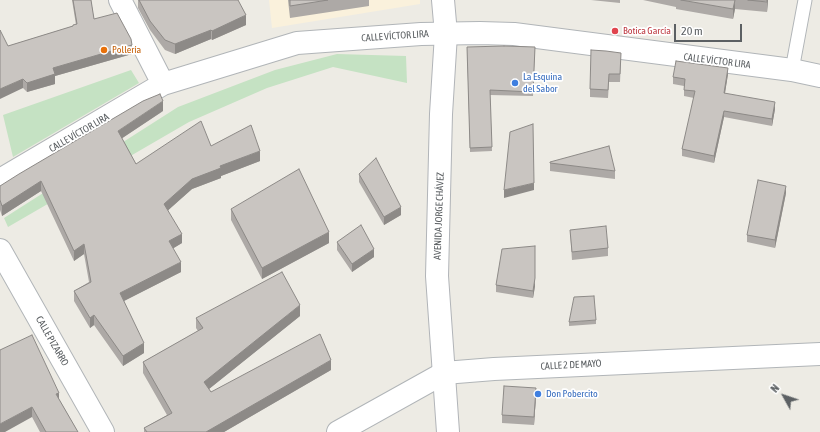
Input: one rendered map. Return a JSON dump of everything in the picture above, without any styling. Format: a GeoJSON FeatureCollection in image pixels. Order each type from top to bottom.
{"type":"FeatureCollection","features":[{"type":"Feature","properties":{"kind":"street"},"geometry":{"type":"LineString","coordinates":[[120,0],[163,84]]}},
{"type":"Feature","properties":{"kind":"street","name":"AVENIDA JORGE CHÁVEZ"},"geometry":{"type":"LineString","coordinates":[[443,0],[446,34],[441,114],[437,276],[448,432]]}},
{"type":"Feature","properties":{"kind":"street","name":"CALLE VÍCTOR LIRA"},"geometry":{"type":"LineString","coordinates":[[0,180],[163,84],[297,44],[421,34],[514,34],[792,70],[820,76]]}},
{"type":"Feature","properties":{"kind":"street","name":"CALLE PIZARRO"},"geometry":{"type":"LineString","coordinates":[[0,250],[103,432]]}},
{"type":"Feature","properties":{"kind":"street","name":"CALLE 2 DE MAYO"},"geometry":{"type":"LineString","coordinates":[[338,432],[444,373],[494,369],[820,354]]}},
{"type":"Feature","properties":{"kind":"lane"},"geometry":{"type":"LineString","coordinates":[[792,70],[805,0]]}},
{"type":"Feature","properties":{"kind":"shaded area"},"geometry":{"type":"Polygon","coordinates":[[[269,0],[420,0],[420,4],[272,28],[269,0]]]}},
{"type":"Feature","properties":{"kind":"green space"},"geometry":{"type":"Polygon","coordinates":[[[337,54],[406,56],[407,83],[333,67],[267,88],[189,122],[8,227],[4,218],[178,107],[275,70],[337,54]]]}},
{"type":"Feature","properties":{"kind":"green space"},"geometry":{"type":"Polygon","coordinates":[[[131,70],[139,83],[13,157],[3,115],[131,70]]]}},
{"type":"Feature","properties":{"kind":"building"},"geometry":{"type":"Polygon","coordinates":[[[73,0],[91,0],[94,19],[117,13],[131,39],[132,45],[53,68],[55,74],[27,83],[23,79],[0,89],[0,30],[8,46],[73,26],[77,24],[73,0]]]}},
{"type":"Feature","properties":{"kind":"building"},"geometry":{"type":"Polygon","coordinates":[[[139,0],[238,0],[246,15],[212,31],[211,30],[175,44],[165,40],[150,21],[139,0]]]}},
{"type":"Feature","properties":{"kind":"building"},"geometry":{"type":"Polygon","coordinates":[[[290,0],[328,0],[290,6],[290,0]]]}},
{"type":"Feature","properties":{"kind":"building"},"geometry":{"type":"Polygon","coordinates":[[[681,0],[735,0],[733,9],[681,0]]]}},
{"type":"Feature","properties":{"kind":"building"},"geometry":{"type":"Polygon","coordinates":[[[748,0],[767,0],[767,2],[748,0]]]}},
{"type":"Feature","properties":{"kind":"building"},"geometry":{"type":"Polygon","coordinates":[[[467,47],[535,47],[533,92],[490,90],[492,147],[470,148],[467,47]]]}},
{"type":"Feature","properties":{"kind":"building"},"geometry":{"type":"Polygon","coordinates":[[[591,50],[621,53],[620,74],[609,74],[608,90],[590,89],[591,50]]]}},
{"type":"Feature","properties":{"kind":"building"},"geometry":{"type":"Polygon","coordinates":[[[676,61],[728,68],[724,93],[775,102],[772,119],[724,111],[714,156],[682,149],[695,91],[684,90],[685,79],[673,77],[676,61]]]}},
{"type":"Feature","properties":{"kind":"building"},"geometry":{"type":"Polygon","coordinates":[[[160,94],[163,101],[118,131],[136,164],[201,121],[211,146],[251,125],[260,151],[220,166],[221,168],[192,179],[164,204],[182,234],[169,241],[181,262],[120,293],[144,343],[123,356],[94,315],[90,318],[74,291],[91,282],[84,244],[74,251],[41,181],[2,206],[0,200],[0,186],[143,101],[160,94]]]}},
{"type":"Feature","properties":{"kind":"building"},"geometry":{"type":"Polygon","coordinates":[[[533,124],[534,183],[504,190],[510,132],[533,124]]]}},
{"type":"Feature","properties":{"kind":"building"},"geometry":{"type":"Polygon","coordinates":[[[609,146],[615,171],[550,163],[550,162],[609,146]]]}},
{"type":"Feature","properties":{"kind":"building"},"geometry":{"type":"Polygon","coordinates":[[[376,158],[401,207],[384,217],[359,174],[376,158]]]}},
{"type":"Feature","properties":{"kind":"building"},"geometry":{"type":"Polygon","coordinates":[[[299,169],[329,232],[262,268],[231,209],[299,169]]]}},
{"type":"Feature","properties":{"kind":"building"},"geometry":{"type":"Polygon","coordinates":[[[758,180],[786,186],[775,240],[747,235],[758,180]]]}},
{"type":"Feature","properties":{"kind":"building"},"geometry":{"type":"Polygon","coordinates":[[[361,225],[374,249],[352,264],[337,242],[361,225]]]}},
{"type":"Feature","properties":{"kind":"building"},"geometry":{"type":"Polygon","coordinates":[[[606,226],[608,248],[572,252],[570,230],[606,226]]]}},
{"type":"Feature","properties":{"kind":"building"},"geometry":{"type":"Polygon","coordinates":[[[535,246],[535,278],[533,291],[496,285],[502,249],[535,246]]]}},
{"type":"Feature","properties":{"kind":"building"},"geometry":{"type":"Polygon","coordinates":[[[282,272],[300,305],[204,382],[211,392],[320,334],[331,360],[206,432],[147,432],[144,428],[172,413],[143,362],[203,328],[196,318],[282,272]]]}},
{"type":"Feature","properties":{"kind":"building"},"geometry":{"type":"Polygon","coordinates":[[[594,296],[596,320],[569,322],[574,297],[594,296]]]}},
{"type":"Feature","properties":{"kind":"building"},"geometry":{"type":"Polygon","coordinates":[[[32,335],[59,393],[56,394],[78,432],[46,432],[32,407],[0,424],[0,350],[32,335]]]}},
{"type":"Feature","properties":{"kind":"building"},"geometry":{"type":"Polygon","coordinates":[[[504,386],[536,388],[534,417],[502,415],[504,386]]]}},
{"type":"Feature","properties":{"kind":"place","name":"Botica García"},"geometry":{"type":"Point","coordinates":[615,31]}},
{"type":"Feature","properties":{"kind":"place","name":"Pollería"},"geometry":{"type":"Point","coordinates":[104,50]}},
{"type":"Feature","properties":{"kind":"place","name":"La Esquina del Sabor"},"geometry":{"type":"Point","coordinates":[515,83]}},
{"type":"Feature","properties":{"kind":"place","name":"Don Pobercito"},"geometry":{"type":"Point","coordinates":[538,394]}}]}
